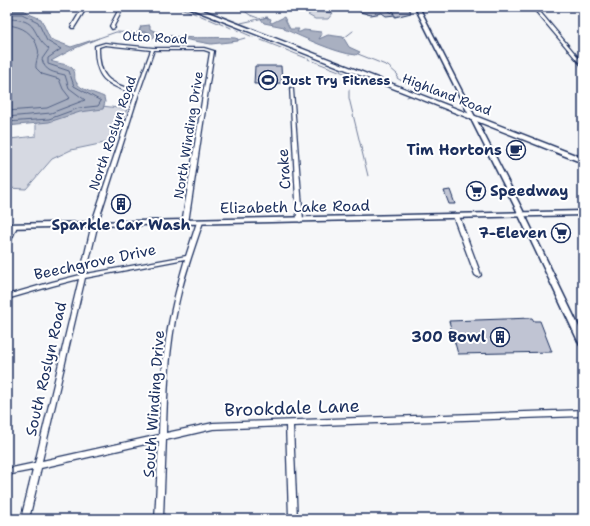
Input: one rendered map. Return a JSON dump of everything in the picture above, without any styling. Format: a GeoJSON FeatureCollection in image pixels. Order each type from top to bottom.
{"type":"FeatureCollection","features":[{"type":"Feature","properties":{"kind":"highway","name":"Highland Road"},"geometry":{"type":"LineString","coordinates":[[190,7],[583,161]]}},
{"type":"Feature","properties":{"kind":"main road","name":"Elizabeth Lake Road"},"geometry":{"type":"LineString","coordinates":[[10,226],[583,213]]}},
{"type":"Feature","properties":{"kind":"street"},"geometry":{"type":"LineString","coordinates":[[73,27],[85,7]]}},
{"type":"Feature","properties":{"kind":"street"},"geometry":{"type":"LineString","coordinates":[[113,28],[112,26],[122,7]]}},
{"type":"Feature","properties":{"kind":"street"},"geometry":{"type":"LineString","coordinates":[[417,7],[521,214],[583,343]]}},
{"type":"Feature","properties":{"kind":"street"},"geometry":{"type":"LineString","coordinates":[[534,7],[583,64]]}},
{"type":"Feature","properties":{"kind":"street","name":"Otto Road"},"geometry":{"type":"LineString","coordinates":[[137,93],[109,83],[103,77],[97,46],[105,44],[153,49],[204,49],[212,51]]}},
{"type":"Feature","properties":{"kind":"street","name":"North Roslyn Road"},"geometry":{"type":"LineString","coordinates":[[94,224],[153,49]]}},
{"type":"Feature","properties":{"kind":"street","name":"North Winding Drive"},"geometry":{"type":"LineString","coordinates":[[185,223],[212,51]]}},
{"type":"Feature","properties":{"kind":"street","name":"Crake"},"geometry":{"type":"LineString","coordinates":[[291,89],[300,220]]}},
{"type":"Feature","properties":{"kind":"street"},"geometry":{"type":"LineString","coordinates":[[456,216],[478,275]]}},
{"type":"Feature","properties":{"kind":"street","name":"South Winding Drive"},"geometry":{"type":"LineString","coordinates":[[159,519],[166,372],[173,316],[200,222]]}},
{"type":"Feature","properties":{"kind":"street","name":"South Roslyn Road"},"geometry":{"type":"LineString","coordinates":[[24,519],[94,224]]}},
{"type":"Feature","properties":{"kind":"street"},"geometry":{"type":"LineString","coordinates":[[7,243],[10,226]]}},
{"type":"Feature","properties":{"kind":"street","name":"Beechgrove Drive"},"geometry":{"type":"LineString","coordinates":[[7,297],[43,285],[81,276],[189,257]]}},
{"type":"Feature","properties":{"kind":"street","name":"Brookdale Lane"},"geometry":{"type":"LineString","coordinates":[[7,472],[213,426],[583,414]]}},
{"type":"Feature","properties":{"kind":"street"},"geometry":{"type":"LineString","coordinates":[[289,423],[293,519]]}},
{"type":"Feature","properties":{"kind":"shaded area"},"geometry":{"type":"Polygon","coordinates":[[[313,11],[333,13],[328,19],[315,19],[308,15],[313,11]]]}},
{"type":"Feature","properties":{"kind":"shaded area"},"geometry":{"type":"Polygon","coordinates":[[[85,104],[127,109],[114,141],[71,150],[52,159],[26,189],[7,188],[7,142],[10,139],[36,136],[36,120],[85,104]]]}},
{"type":"Feature","properties":{"kind":"water"},"geometry":{"type":"Polygon","coordinates":[[[7,10],[24,10],[41,19],[50,39],[71,47],[99,38],[73,49],[51,61],[67,65],[72,68],[78,85],[104,97],[105,102],[103,109],[80,112],[49,122],[7,126],[7,10]]]}},
{"type":"Feature","properties":{"kind":"water"},"geometry":{"type":"Polygon","coordinates":[[[266,17],[271,19],[270,22],[272,23],[284,17],[290,29],[299,29],[297,32],[304,30],[321,32],[322,34],[319,39],[328,35],[343,37],[349,47],[360,52],[356,55],[348,54],[310,41],[284,29],[284,27],[264,23],[261,19],[266,17]]]}},
{"type":"Feature","properties":{"kind":"water"},"geometry":{"type":"Polygon","coordinates":[[[150,25],[150,29],[170,36],[192,38],[235,38],[238,39],[238,41],[211,44],[172,37],[151,38],[148,35],[137,33],[150,33],[139,31],[141,26],[150,25]]]}},
{"type":"Feature","properties":{"kind":"building"},"geometry":{"type":"Polygon","coordinates":[[[360,7],[383,7],[394,14],[391,7],[405,7],[409,8],[411,13],[395,17],[395,15],[386,16],[382,13],[371,15],[360,12],[360,7]]]}},
{"type":"Feature","properties":{"kind":"building"},"geometry":{"type":"Polygon","coordinates":[[[255,66],[281,66],[282,83],[254,84],[255,66]]]}},
{"type":"Feature","properties":{"kind":"building"},"geometry":{"type":"Polygon","coordinates":[[[450,190],[455,204],[449,204],[444,191],[450,190]]]}},
{"type":"Feature","properties":{"kind":"building","name":"300 Bowl"},"geometry":{"type":"Polygon","coordinates":[[[532,318],[534,321],[540,321],[552,352],[458,354],[449,321],[532,318]]]}},
{"type":"Feature","properties":{"kind":"waterway"},"geometry":{"type":"LineString","coordinates":[[178,7],[196,14]]}},
{"type":"Feature","properties":{"kind":"waterway"},"geometry":{"type":"LineString","coordinates":[[239,7],[250,15],[258,18]]}},
{"type":"Feature","properties":{"kind":"waterway"},"geometry":{"type":"LineString","coordinates":[[199,15],[206,18]]}},
{"type":"Feature","properties":{"kind":"waterway"},"geometry":{"type":"LineString","coordinates":[[241,23],[268,17],[268,19]]}},
{"type":"Feature","properties":{"kind":"waterway"},"geometry":{"type":"LineString","coordinates":[[209,19],[223,25]]}},
{"type":"Feature","properties":{"kind":"waterway"},"geometry":{"type":"LineString","coordinates":[[227,26],[231,28]]}},
{"type":"Feature","properties":{"kind":"waterway"},"geometry":{"type":"LineString","coordinates":[[237,30],[253,37]]}},
{"type":"Feature","properties":{"kind":"waterway"},"geometry":{"type":"LineString","coordinates":[[344,38],[353,31]]}},
{"type":"Feature","properties":{"kind":"waterway"},"geometry":{"type":"LineString","coordinates":[[99,38],[116,32],[137,33]]}},
{"type":"Feature","properties":{"kind":"waterway"},"geometry":{"type":"LineString","coordinates":[[238,40],[245,38]]}},
{"type":"Feature","properties":{"kind":"waterway"},"geometry":{"type":"LineString","coordinates":[[261,40],[306,58]]}},
{"type":"Feature","properties":{"kind":"waterway"},"geometry":{"type":"LineString","coordinates":[[358,54],[388,66],[398,75],[397,78],[400,80],[422,88],[416,93]]}},
{"type":"Feature","properties":{"kind":"waterway"},"geometry":{"type":"LineString","coordinates":[[313,61],[365,81]]}},
{"type":"Feature","properties":{"kind":"waterway"},"geometry":{"type":"LineString","coordinates":[[349,90],[349,98],[368,176]]}},
{"type":"Feature","properties":{"kind":"waterway"},"geometry":{"type":"LineString","coordinates":[[407,97],[412,95]]}},
{"type":"Feature","properties":{"kind":"place","name":"Just Try Fitness"},"geometry":{"type":"Point","coordinates":[268,80]}},
{"type":"Feature","properties":{"kind":"place","name":"Tim Hortons"},"geometry":{"type":"Point","coordinates":[516,150]}},
{"type":"Feature","properties":{"kind":"place","name":"Speedway"},"geometry":{"type":"Point","coordinates":[476,191]}},
{"type":"Feature","properties":{"kind":"place","name":"Sparkle Car Wash"},"geometry":{"type":"Point","coordinates":[121,204]}},
{"type":"Feature","properties":{"kind":"place","name":"7-Eleven"},"geometry":{"type":"Point","coordinates":[561,233]}},
{"type":"Feature","properties":{"kind":"place","name":"300 Bowl"},"geometry":{"type":"Point","coordinates":[500,337]}}]}
